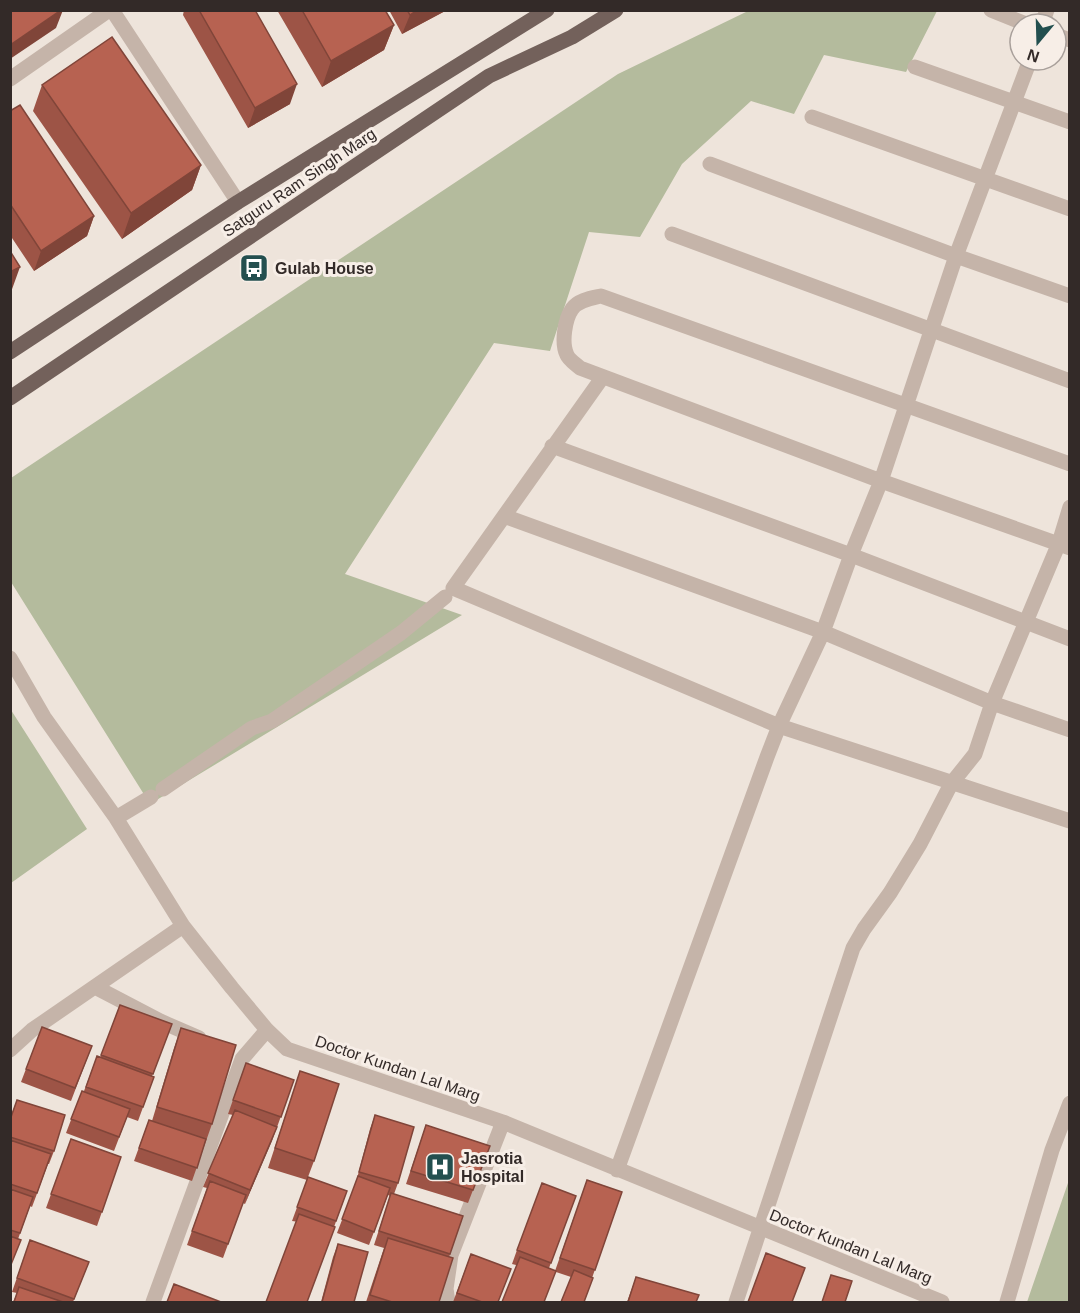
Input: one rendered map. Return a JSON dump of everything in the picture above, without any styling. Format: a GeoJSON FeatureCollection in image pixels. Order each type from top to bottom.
{"type":"FeatureCollection","features":[{"type":"Feature","properties":{"kind":"main road","name":"Satguru Ram Singh Marg"},"geometry":{"type":"LineString","coordinates":[[10,352],[238,202],[547,10]]}},
{"type":"Feature","properties":{"kind":"main road","name":"Satguru Ram Singh Marg"},"geometry":{"type":"LineString","coordinates":[[10,398],[489,76],[572,37],[616,10]]}},
{"type":"Feature","properties":{"kind":"street"},"geometry":{"type":"LineString","coordinates":[[10,79],[110,10],[238,202]]}},
{"type":"Feature","properties":{"kind":"street"},"geometry":{"type":"LineString","coordinates":[[991,10],[1008,17]]}},
{"type":"Feature","properties":{"kind":"street"},"geometry":{"type":"LineString","coordinates":[[915,68],[1070,122]]}},
{"type":"Feature","properties":{"kind":"street"},"geometry":{"type":"LineString","coordinates":[[617,1170],[779,726],[823,632],[881,481],[956,256],[1026,72]]}},
{"type":"Feature","properties":{"kind":"street"},"geometry":{"type":"LineString","coordinates":[[812,117],[1070,209]]}},
{"type":"Feature","properties":{"kind":"street"},"geometry":{"type":"LineString","coordinates":[[710,164],[1070,296]]}},
{"type":"Feature","properties":{"kind":"street"},"geometry":{"type":"LineString","coordinates":[[672,234],[1070,381]]}},
{"type":"Feature","properties":{"kind":"street"},"geometry":{"type":"LineString","coordinates":[[1064,546],[602,378],[580,368],[567,357],[564,345],[566,326],[572,308],[584,300],[601,296],[1070,464]]}},
{"type":"Feature","properties":{"kind":"street"},"geometry":{"type":"LineString","coordinates":[[602,378],[453,588],[779,726],[1070,821]]}},
{"type":"Feature","properties":{"kind":"street"},"geometry":{"type":"LineString","coordinates":[[552,446],[851,555],[1070,639]]}},
{"type":"Feature","properties":{"kind":"street"},"geometry":{"type":"LineString","coordinates":[[736,1302],[853,948],[920,844],[951,784],[975,754],[992,703],[1026,622],[1064,546],[1070,507]]}},
{"type":"Feature","properties":{"kind":"street"},"geometry":{"type":"LineString","coordinates":[[504,516],[823,632],[992,703],[1070,730]]}},
{"type":"Feature","properties":{"kind":"street"},"geometry":{"type":"LineString","coordinates":[[116,818],[252,728],[272,722],[401,633],[445,597]]}},
{"type":"Feature","properties":{"kind":"street","name":"Doctor Kundan Lal Marg"},"geometry":{"type":"LineString","coordinates":[[10,658],[44,717],[116,818],[183,926],[267,1030],[287,1050],[504,1122],[942,1302]]}},
{"type":"Feature","properties":{"kind":"street"},"geometry":{"type":"LineString","coordinates":[[10,1050],[32,1030],[183,926]]}},
{"type":"Feature","properties":{"kind":"street"},"geometry":{"type":"LineString","coordinates":[[95,987],[160,1021],[211,1044]]}},
{"type":"Feature","properties":{"kind":"street"},"geometry":{"type":"LineString","coordinates":[[158,1299],[237,1056],[267,1030]]}},
{"type":"Feature","properties":{"kind":"street"},"geometry":{"type":"LineString","coordinates":[[1007,1302],[1052,1150],[1069,1108]]}},
{"type":"Feature","properties":{"kind":"street"},"geometry":{"type":"LineString","coordinates":[[448,1302],[446,1289],[451,1255],[504,1122]]}},
{"type":"Feature","properties":{"kind":"green space"},"geometry":{"type":"Polygon","coordinates":[[[748,11],[937,11],[906,72],[824,55],[794,114],[751,101],[682,164],[640,237],[589,232],[550,351],[494,343],[345,574],[462,615],[150,804],[11,582],[11,478],[618,74],[748,11]]]}},
{"type":"Feature","properties":{"kind":"green space"},"geometry":{"type":"Polygon","coordinates":[[[11,710],[87,829],[10,883],[11,710]]]}},
{"type":"Feature","properties":{"kind":"green space"},"geometry":{"type":"Polygon","coordinates":[[[1069,1180],[1069,1302],[1027,1302],[1069,1180]]]}},
{"type":"Feature","properties":{"kind":"building"},"geometry":{"type":"Polygon","coordinates":[[[10,10],[61,10],[10,45],[10,10]]]}},
{"type":"Feature","properties":{"kind":"building"},"geometry":{"type":"Polygon","coordinates":[[[199,10],[255,10],[297,84],[255,108],[199,10]]]}},
{"type":"Feature","properties":{"kind":"building"},"geometry":{"type":"Polygon","coordinates":[[[302,10],[385,10],[394,25],[331,61],[302,10]]]}},
{"type":"Feature","properties":{"kind":"building"},"geometry":{"type":"Polygon","coordinates":[[[407,10],[417,10],[410,15],[407,10]]]}},
{"type":"Feature","properties":{"kind":"building"},"geometry":{"type":"Polygon","coordinates":[[[112,37],[201,165],[131,213],[42,85],[112,37]]]}},
{"type":"Feature","properties":{"kind":"building"},"geometry":{"type":"Polygon","coordinates":[[[20,105],[94,216],[41,251],[10,204],[10,111],[20,105]]]}},
{"type":"Feature","properties":{"kind":"building"},"geometry":{"type":"Polygon","coordinates":[[[10,251],[20,267],[10,272],[10,251]]]}},
{"type":"Feature","properties":{"kind":"building"},"geometry":{"type":"Polygon","coordinates":[[[120,1005],[172,1024],[153,1074],[101,1055],[120,1005]]]}},
{"type":"Feature","properties":{"kind":"building"},"geometry":{"type":"Polygon","coordinates":[[[42,1027],[92,1046],[75,1088],[26,1069],[42,1027]]]}},
{"type":"Feature","properties":{"kind":"building"},"geometry":{"type":"Polygon","coordinates":[[[181,1028],[236,1045],[212,1124],[157,1107],[181,1028]]]}},
{"type":"Feature","properties":{"kind":"building"},"geometry":{"type":"Polygon","coordinates":[[[97,1056],[154,1077],[143,1107],[86,1087],[97,1056]]]}},
{"type":"Feature","properties":{"kind":"building"},"geometry":{"type":"Polygon","coordinates":[[[246,1063],[294,1080],[281,1117],[233,1100],[246,1063]]]}},
{"type":"Feature","properties":{"kind":"building"},"geometry":{"type":"Polygon","coordinates":[[[300,1071],[339,1084],[314,1161],[275,1148],[300,1071]]]}},
{"type":"Feature","properties":{"kind":"building"},"geometry":{"type":"Polygon","coordinates":[[[82,1091],[130,1109],[119,1137],[71,1119],[82,1091]]]}},
{"type":"Feature","properties":{"kind":"building"},"geometry":{"type":"Polygon","coordinates":[[[17,1100],[65,1115],[54,1151],[10,1137],[10,1120],[17,1100]]]}},
{"type":"Feature","properties":{"kind":"building"},"geometry":{"type":"Polygon","coordinates":[[[235,1110],[277,1127],[250,1190],[208,1173],[235,1110]]]}},
{"type":"Feature","properties":{"kind":"building"},"geometry":{"type":"Polygon","coordinates":[[[375,1115],[414,1127],[398,1183],[359,1172],[375,1115]]]}},
{"type":"Feature","properties":{"kind":"building"},"geometry":{"type":"Polygon","coordinates":[[[149,1120],[206,1139],[197,1168],[139,1148],[149,1120]]]}},
{"type":"Feature","properties":{"kind":"building"},"geometry":{"type":"Polygon","coordinates":[[[426,1125],[490,1146],[473,1190],[411,1171],[426,1125]]]}},
{"type":"Feature","properties":{"kind":"building"},"geometry":{"type":"Polygon","coordinates":[[[71,1139],[121,1157],[102,1212],[51,1194],[71,1139]]]}},
{"type":"Feature","properties":{"kind":"building"},"geometry":{"type":"Polygon","coordinates":[[[10,1140],[51,1154],[37,1193],[10,1184],[10,1140]]]}},
{"type":"Feature","properties":{"kind":"building"},"geometry":{"type":"Polygon","coordinates":[[[358,1176],[390,1188],[374,1232],[342,1219],[358,1176]]]}},
{"type":"Feature","properties":{"kind":"building"},"geometry":{"type":"Polygon","coordinates":[[[308,1177],[347,1191],[336,1221],[297,1207],[308,1177]]]}},
{"type":"Feature","properties":{"kind":"building"},"geometry":{"type":"Polygon","coordinates":[[[587,1180],[622,1192],[595,1270],[560,1258],[587,1180]]]}},
{"type":"Feature","properties":{"kind":"building"},"geometry":{"type":"Polygon","coordinates":[[[210,1181],[246,1195],[228,1244],[192,1231],[210,1181]]]}},
{"type":"Feature","properties":{"kind":"building"},"geometry":{"type":"Polygon","coordinates":[[[542,1183],[576,1196],[551,1263],[517,1250],[542,1183]]]}},
{"type":"Feature","properties":{"kind":"building"},"geometry":{"type":"Polygon","coordinates":[[[10,1189],[33,1197],[20,1233],[10,1230],[10,1189]]]}},
{"type":"Feature","properties":{"kind":"building"},"geometry":{"type":"Polygon","coordinates":[[[391,1193],[463,1216],[450,1254],[379,1231],[391,1193]]]}},
{"type":"Feature","properties":{"kind":"building"},"geometry":{"type":"Polygon","coordinates":[[[299,1214],[335,1227],[307,1302],[266,1302],[299,1214]]]}},
{"type":"Feature","properties":{"kind":"building"},"geometry":{"type":"Polygon","coordinates":[[[10,1236],[21,1240],[10,1267],[10,1236]]]}},
{"type":"Feature","properties":{"kind":"building"},"geometry":{"type":"Polygon","coordinates":[[[388,1238],[453,1258],[439,1302],[392,1302],[370,1295],[388,1238]]]}},
{"type":"Feature","properties":{"kind":"building"},"geometry":{"type":"Polygon","coordinates":[[[30,1240],[89,1262],[74,1299],[17,1278],[30,1240]]]}},
{"type":"Feature","properties":{"kind":"building"},"geometry":{"type":"Polygon","coordinates":[[[338,1244],[368,1252],[354,1302],[322,1302],[338,1244]]]}},
{"type":"Feature","properties":{"kind":"building"},"geometry":{"type":"Polygon","coordinates":[[[766,1253],[805,1268],[792,1302],[748,1302],[766,1253]]]}},
{"type":"Feature","properties":{"kind":"building"},"geometry":{"type":"Polygon","coordinates":[[[471,1254],[511,1269],[498,1302],[482,1302],[457,1293],[471,1254]]]}},
{"type":"Feature","properties":{"kind":"building"},"geometry":{"type":"Polygon","coordinates":[[[520,1257],[556,1271],[544,1302],[502,1302],[520,1257]]]}},
{"type":"Feature","properties":{"kind":"building"},"geometry":{"type":"Polygon","coordinates":[[[574,1270],[593,1278],[584,1302],[561,1302],[574,1270]]]}},
{"type":"Feature","properties":{"kind":"building"},"geometry":{"type":"Polygon","coordinates":[[[831,1275],[852,1281],[845,1302],[822,1302],[831,1275]]]}},
{"type":"Feature","properties":{"kind":"building"},"geometry":{"type":"Polygon","coordinates":[[[636,1277],[699,1295],[696,1302],[628,1302],[636,1277]]]}},
{"type":"Feature","properties":{"kind":"building"},"geometry":{"type":"Polygon","coordinates":[[[174,1284],[221,1302],[167,1302],[174,1284]]]}},
{"type":"Feature","properties":{"kind":"building"},"geometry":{"type":"Polygon","coordinates":[[[19,1287],[63,1302],[14,1302],[19,1287]]]}},
{"type":"Feature","properties":{"kind":"place","name":"Gulab House"},"geometry":{"type":"Point","coordinates":[254,268]}},
{"type":"Feature","properties":{"kind":"place","name":"Jasrotia Hospital"},"geometry":{"type":"Point","coordinates":[440,1167]}}]}
